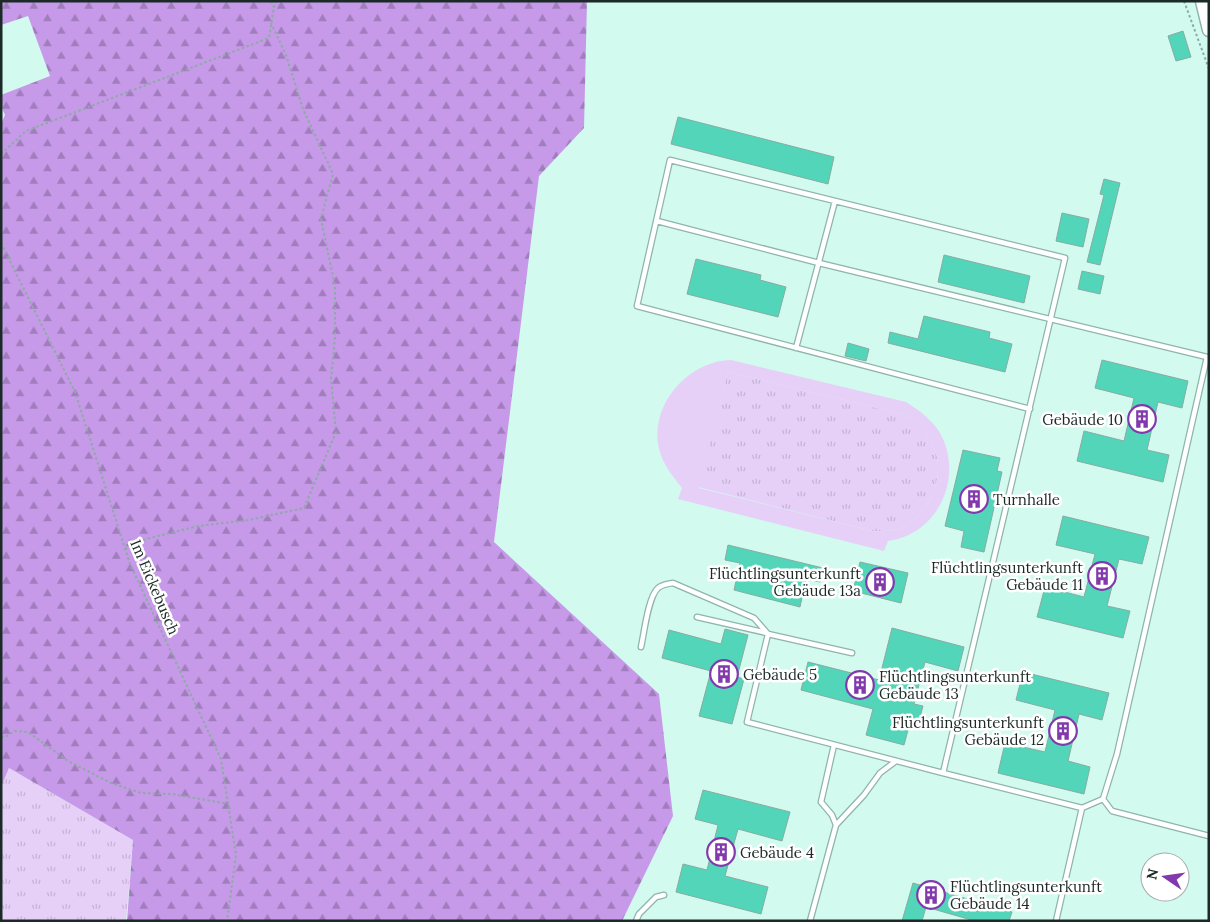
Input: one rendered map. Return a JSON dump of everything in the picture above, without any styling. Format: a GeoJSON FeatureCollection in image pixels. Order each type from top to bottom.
{"type":"FeatureCollection","features":[{"type":"Feature","properties":{"kind":"street"},"geometry":{"type":"LineString","coordinates":[[1202,1],[1209,30]]}},
{"type":"Feature","properties":{"kind":"lane"},"geometry":{"type":"LineString","coordinates":[[943,773],[1030,409],[1065,258],[670,160],[637,306],[1030,409]]}},
{"type":"Feature","properties":{"kind":"lane"},"geometry":{"type":"LineString","coordinates":[[796,348],[835,201]]}},
{"type":"Feature","properties":{"kind":"lane"},"geometry":{"type":"LineString","coordinates":[[657,221],[819,263],[1208,357],[1117,754],[1103,799],[1082,808],[747,722],[768,634]]}},
{"type":"Feature","properties":{"kind":"lane"},"geometry":{"type":"LineString","coordinates":[[641,647],[652,598],[656,590],[664,584],[673,583],[754,618],[768,634]]}},
{"type":"Feature","properties":{"kind":"lane"},"geometry":{"type":"LineString","coordinates":[[697,617],[852,653]]}},
{"type":"Feature","properties":{"kind":"lane"},"geometry":{"type":"LineString","coordinates":[[834,744],[821,802],[832,815],[836,826]]}},
{"type":"Feature","properties":{"kind":"lane"},"geometry":{"type":"LineString","coordinates":[[810,921],[836,826],[880,773],[896,761]]}},
{"type":"Feature","properties":{"kind":"lane"},"geometry":{"type":"LineString","coordinates":[[1103,799],[1112,811],[1209,836]]}},
{"type":"Feature","properties":{"kind":"lane"},"geometry":{"type":"LineString","coordinates":[[1056,921],[1082,808]]}},
{"type":"Feature","properties":{"kind":"lane"},"geometry":{"type":"LineString","coordinates":[[636,921],[639,914],[656,897],[664,896]]}},
{"type":"Feature","properties":{"kind":"path"},"geometry":{"type":"LineString","coordinates":[[271,1],[274,7]]}},
{"type":"Feature","properties":{"kind":"path"},"geometry":{"type":"LineString","coordinates":[[1,154],[26,131],[269,38],[275,1]]}},
{"type":"Feature","properties":{"kind":"path"},"geometry":{"type":"LineString","coordinates":[[1184,1],[1209,69]]}},
{"type":"Feature","properties":{"kind":"path"},"geometry":{"type":"LineString","coordinates":[[126,549],[146,539],[198,526],[249,520],[304,508],[336,432],[331,379],[335,338],[335,286],[321,218],[333,174],[303,110],[286,55],[271,24]]}},
{"type":"Feature","properties":{"kind":"path","name":"Im Eickebusch"},"geometry":{"type":"LineString","coordinates":[[1,243],[75,392],[130,564],[221,758],[236,855],[227,921]]}},
{"type":"Feature","properties":{"kind":"path"},"geometry":{"type":"LineString","coordinates":[[3,737],[15,731],[28,732],[68,761],[110,783],[141,793],[172,794],[229,804]]}},
{"type":"Feature","properties":{"kind":"green space"},"geometry":{"type":"Polygon","coordinates":[[[1,1],[587,1],[584,128],[539,176],[494,542],[659,694],[673,816],[622,921],[127,921],[133,840],[9,768],[1,787],[1,124],[5,115],[1,106],[1,95],[50,76],[28,16],[1,25],[1,1]]]}},
{"type":"Feature","properties":{"kind":"green space"},"geometry":{"type":"Polygon","coordinates":[[[731,360],[906,402],[934,425],[945,444],[949,460],[949,476],[946,492],[939,506],[930,519],[918,529],[904,537],[888,541],[884,551],[678,499],[682,488],[670,473],[659,450],[658,428],[661,413],[677,386],[701,368],[716,362],[731,360]],[[728,372],[699,488],[873,531],[889,531],[904,527],[921,513],[927,504],[933,494],[938,472],[938,461],[930,439],[920,426],[906,415],[728,372]]]}},
{"type":"Feature","properties":{"kind":"green space"},"geometry":{"type":"Polygon","coordinates":[[[728,372],[906,415],[924,430],[935,450],[938,461],[938,472],[933,494],[921,513],[904,527],[889,531],[873,531],[698,487],[728,372]]]}},
{"type":"Feature","properties":{"kind":"green space"},"geometry":{"type":"Polygon","coordinates":[[[9,768],[133,840],[126,921],[1,921],[1,788],[9,768]]]}},
{"type":"Feature","properties":{"kind":"building"},"geometry":{"type":"Polygon","coordinates":[[[1183,31],[1191,57],[1176,61],[1168,36],[1183,31]]]}},
{"type":"Feature","properties":{"kind":"building"},"geometry":{"type":"Polygon","coordinates":[[[678,117],[834,157],[828,184],[671,144],[678,117]]]}},
{"type":"Feature","properties":{"kind":"building"},"geometry":{"type":"Polygon","coordinates":[[[1104,179],[1120,183],[1100,265],[1087,262],[1104,195],[1100,194],[1104,179]]]}},
{"type":"Feature","properties":{"kind":"building"},"geometry":{"type":"Polygon","coordinates":[[[1062,213],[1089,219],[1083,247],[1056,241],[1062,213]]]}},
{"type":"Feature","properties":{"kind":"building"},"geometry":{"type":"Polygon","coordinates":[[[944,255],[1030,276],[1024,303],[938,282],[944,255]]]}},
{"type":"Feature","properties":{"kind":"building"},"geometry":{"type":"Polygon","coordinates":[[[696,259],[761,275],[760,280],[786,287],[778,317],[687,294],[696,259]]]}},
{"type":"Feature","properties":{"kind":"building"},"geometry":{"type":"Polygon","coordinates":[[[1082,271],[1104,276],[1100,294],[1078,289],[1082,271]]]}},
{"type":"Feature","properties":{"kind":"building"},"geometry":{"type":"Polygon","coordinates":[[[924,316],[990,332],[989,338],[1012,344],[1005,372],[888,343],[890,332],[918,339],[924,316]]]}},
{"type":"Feature","properties":{"kind":"building"},"geometry":{"type":"Polygon","coordinates":[[[848,343],[869,349],[866,361],[845,356],[848,343]]]}},
{"type":"Feature","properties":{"kind":"building","name":"Gebäude 10"},"geometry":{"type":"Polygon","coordinates":[[[1102,360],[1188,381],[1182,408],[1158,402],[1147,450],[1169,455],[1163,482],[1077,461],[1084,431],[1124,441],[1134,398],[1095,388],[1102,360]]]}},
{"type":"Feature","properties":{"kind":"building","name":"Turnhalle"},"geometry":{"type":"Polygon","coordinates":[[[963,450],[1000,458],[997,471],[1002,472],[984,552],[961,547],[964,531],[945,526],[963,450]]]}},
{"type":"Feature","properties":{"kind":"building","name":"Flüchtlingsunterkunft Gebäude 11"},"geometry":{"type":"Polygon","coordinates":[[[1063,516],[1149,537],[1142,564],[1119,559],[1107,606],[1130,611],[1123,638],[1037,617],[1045,587],[1084,597],[1095,554],[1056,545],[1063,516]]]}},
{"type":"Feature","properties":{"kind":"building"},"geometry":{"type":"Polygon","coordinates":[[[728,545],[823,568],[820,582],[806,579],[800,607],[734,590],[740,563],[725,560],[728,545]]]}},
{"type":"Feature","properties":{"kind":"building","name":"Flüchtlingsunterkunft Gebäude 13a"},"geometry":{"type":"Polygon","coordinates":[[[860,562],[908,573],[901,603],[853,591],[860,562]]]}},
{"type":"Feature","properties":{"kind":"building","name":"Flüchtlingsunterkunft Gebäude 13"},"geometry":{"type":"Polygon","coordinates":[[[892,628],[964,647],[958,671],[925,662],[914,704],[923,706],[919,721],[911,719],[904,745],[866,735],[873,709],[801,690],[808,662],[879,680],[892,628]]]}},
{"type":"Feature","properties":{"kind":"building","name":"Gebäude 5"},"geometry":{"type":"Polygon","coordinates":[[[725,629],[748,635],[737,677],[744,679],[732,724],[699,716],[711,671],[662,658],[669,630],[721,644],[725,629]]]}},
{"type":"Feature","properties":{"kind":"building","name":"Flüchtlingsunterkunft Gebäude 12"},"geometry":{"type":"Polygon","coordinates":[[[1023,672],[1109,693],[1102,720],[1079,714],[1068,761],[1090,767],[1084,794],[998,773],[1005,743],[1045,752],[1055,710],[1016,700],[1023,672]]]}},
{"type":"Feature","properties":{"kind":"building","name":"Gebäude 4"},"geometry":{"type":"Polygon","coordinates":[[[703,790],[790,812],[782,841],[738,829],[725,876],[768,887],[761,914],[676,892],[683,864],[707,870],[718,825],[695,819],[703,790]]]}},
{"type":"Feature","properties":{"kind":"building","name":"Flüchtlingsunterkunft Gebäude 14"},"geometry":{"type":"Polygon","coordinates":[[[913,883],[1012,912],[1009,921],[975,921],[926,907],[922,921],[902,921],[913,883]]]}},
{"type":"Feature","properties":{"kind":"place","name":"Gebäude 10"},"geometry":{"type":"Point","coordinates":[1142,419]}},
{"type":"Feature","properties":{"kind":"place","name":"Turnhalle"},"geometry":{"type":"Point","coordinates":[974,499]}},
{"type":"Feature","properties":{"kind":"place","name":"Flüchtlingsunterkunft Gebäude 11"},"geometry":{"type":"Point","coordinates":[1102,576]}},
{"type":"Feature","properties":{"kind":"place","name":"Flüchtlingsunterkunft Gebäude 13a"},"geometry":{"type":"Point","coordinates":[880,582]}},
{"type":"Feature","properties":{"kind":"place","name":"Gebäude 5"},"geometry":{"type":"Point","coordinates":[724,674]}},
{"type":"Feature","properties":{"kind":"place","name":"Flüchtlingsunterkunft Gebäude 13"},"geometry":{"type":"Point","coordinates":[860,685]}},
{"type":"Feature","properties":{"kind":"place","name":"Flüchtlingsunterkunft Gebäude 12"},"geometry":{"type":"Point","coordinates":[1063,731]}},
{"type":"Feature","properties":{"kind":"place","name":"Gebäude 4"},"geometry":{"type":"Point","coordinates":[721,852]}},
{"type":"Feature","properties":{"kind":"place","name":"Flüchtlingsunterkunft Gebäude 14"},"geometry":{"type":"Point","coordinates":[931,895]}}]}
